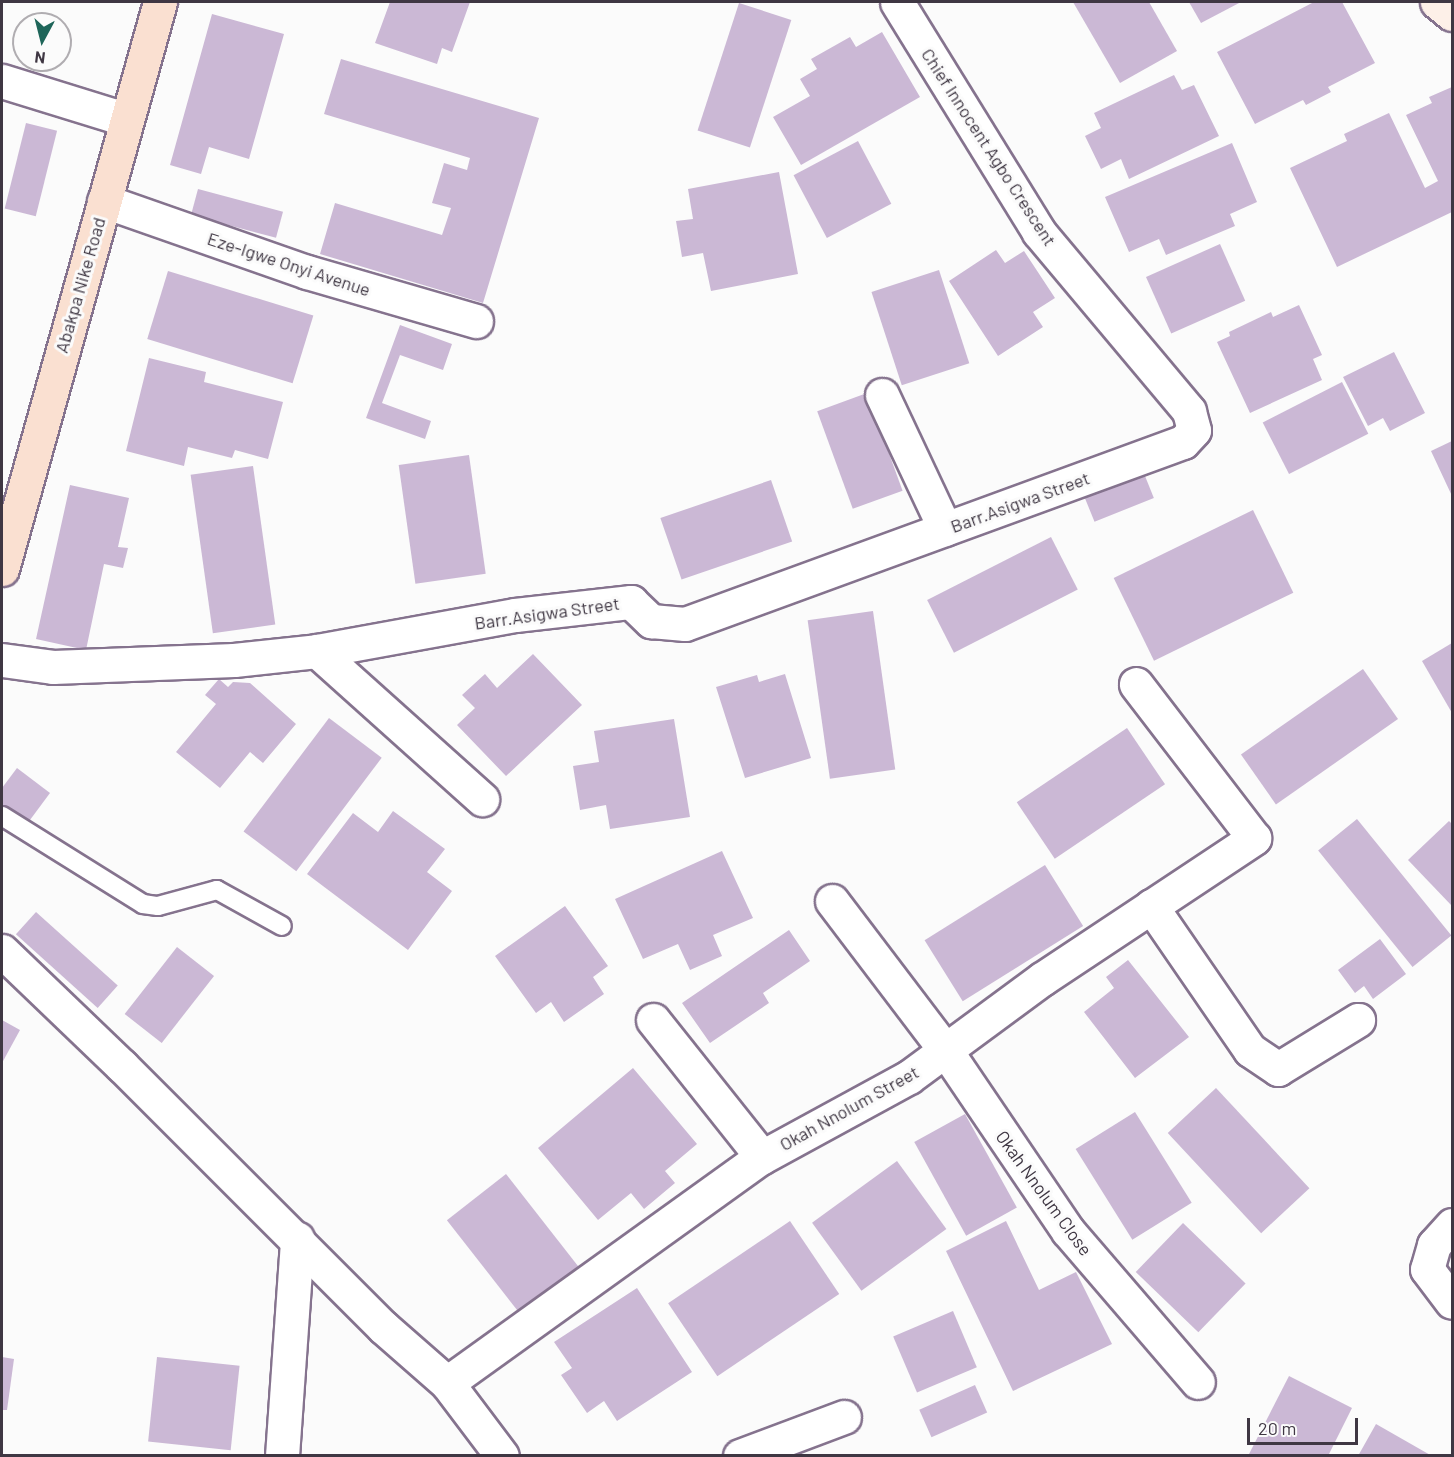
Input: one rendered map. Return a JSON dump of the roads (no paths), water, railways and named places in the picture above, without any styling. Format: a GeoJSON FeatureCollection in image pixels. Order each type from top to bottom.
{"type":"FeatureCollection","features":[{"type":"Feature","properties":{"kind":"main road","name":"Abakpa Nike Road"},"geometry":{"type":"LineString","coordinates":[[2,569],[8,519],[104,201],[125,119],[160,2]]}},
{"type":"Feature","properties":{"kind":"main road"},"geometry":{"type":"LineString","coordinates":[[1437,2],[1452,14]]}},
{"type":"Feature","properties":{"kind":"street","name":"Chief Innocent Agbo Crescent"},"geometry":{"type":"LineString","coordinates":[[897,2],[1039,232],[1189,411],[1194,430]]}},
{"type":"Feature","properties":{"kind":"street"},"geometry":{"type":"LineString","coordinates":[[2,81],[125,119]]}},
{"type":"Feature","properties":{"kind":"street","name":"Eze-Igwe Onyi Avenue"},"geometry":{"type":"LineString","coordinates":[[104,201],[307,272],[476,321]]}},
{"type":"Feature","properties":{"kind":"street"},"geometry":{"type":"LineString","coordinates":[[882,395],[945,529]]}},
{"type":"Feature","properties":{"kind":"street","name":"Barr.Asigwa Street"},"geometry":{"type":"LineString","coordinates":[[2,660],[53,667],[234,660],[317,651],[515,615],[632,602],[651,621],[685,624],[1183,442],[1194,430]]}},
{"type":"Feature","properties":{"kind":"street"},"geometry":{"type":"LineString","coordinates":[[317,651],[482,799]]}},
{"type":"Feature","properties":{"kind":"street","name":"Okah Nnolum Street"},"geometry":{"type":"LineString","coordinates":[[447,1383],[762,1157],[909,1077],[1042,979],[1151,906],[1234,855],[1254,838],[1136,684]]}},
{"type":"Feature","properties":{"kind":"street","name":"Okah Nnolum Close"},"geometry":{"type":"LineString","coordinates":[[832,901],[946,1051],[1068,1232],[1198,1382]]}},
{"type":"Feature","properties":{"kind":"street"},"geometry":{"type":"LineString","coordinates":[[1151,906],[1250,1050],[1278,1069],[1358,1020]]}},
{"type":"Feature","properties":{"kind":"street"},"geometry":{"type":"LineString","coordinates":[[2,951],[297,1239],[383,1327],[447,1383],[502,1455]]}},
{"type":"Feature","properties":{"kind":"street"},"geometry":{"type":"LineString","coordinates":[[653,1020],[762,1157]]}},
{"type":"Feature","properties":{"kind":"street"},"geometry":{"type":"LineString","coordinates":[[1452,1226],[1434,1245],[1427,1269],[1452,1302]]}},
{"type":"Feature","properties":{"kind":"street"},"geometry":{"type":"LineString","coordinates":[[282,1455],[297,1239]]}},
{"type":"Feature","properties":{"kind":"street"},"geometry":{"type":"LineString","coordinates":[[741,1455],[844,1417]]}},
{"type":"Feature","properties":{"kind":"lane"},"geometry":{"type":"LineString","coordinates":[[2,816],[143,904],[158,906],[217,890],[282,926]]}}]}
